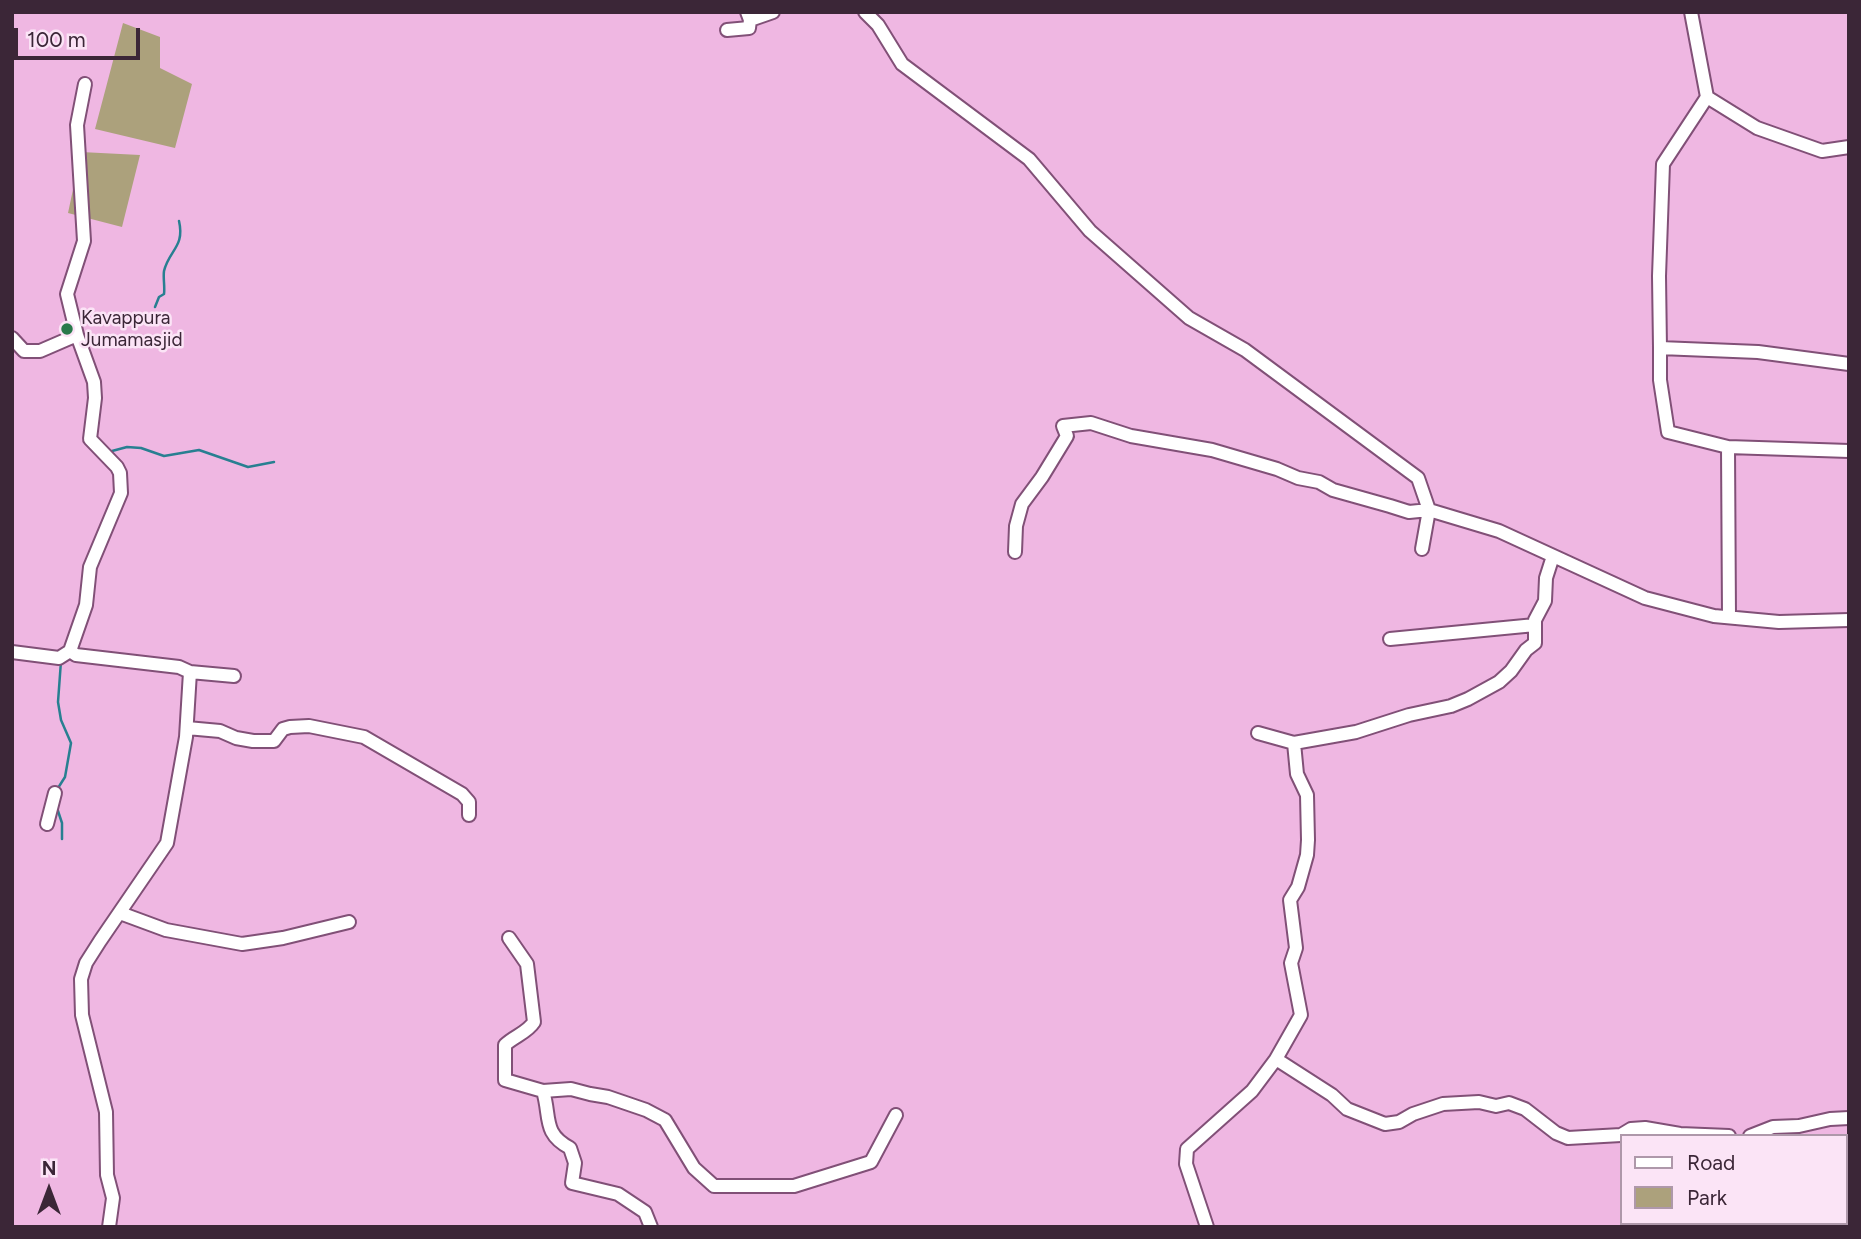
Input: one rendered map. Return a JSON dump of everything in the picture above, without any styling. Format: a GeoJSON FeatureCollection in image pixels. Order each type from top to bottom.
{"type":"FeatureCollection","features":[{"type":"Feature","properties":{"kind":"street"},"geometry":{"type":"LineString","coordinates":[[727,30],[749,28],[748,16],[773,12]]}},
{"type":"Feature","properties":{"kind":"street"},"geometry":{"type":"LineString","coordinates":[[865,12],[878,25],[902,64],[1029,159],[1090,230],[1189,318],[1245,351],[1418,478],[1429,510],[1422,550]]}},
{"type":"Feature","properties":{"kind":"street"},"geometry":{"type":"LineString","coordinates":[[1691,12],[1707,97],[1663,164],[1659,276],[1660,380],[1668,432],[1728,447],[1849,451]]}},
{"type":"Feature","properties":{"kind":"street"},"geometry":{"type":"LineString","coordinates":[[12,652],[59,658],[70,651],[86,605],[90,567],[121,493],[117,467],[90,439],[95,398],[94,382],[73,336],[67,294],[84,241],[77,125],[85,84]]}},
{"type":"Feature","properties":{"kind":"street"},"geometry":{"type":"LineString","coordinates":[[1707,97],[1757,128],[1822,151],[1849,147]]}},
{"type":"Feature","properties":{"kind":"street"},"geometry":{"type":"LineString","coordinates":[[12,338],[24,351],[40,351],[73,336]]}},
{"type":"Feature","properties":{"kind":"street"},"geometry":{"type":"LineString","coordinates":[[1660,348],[1758,352],[1849,364]]}},
{"type":"Feature","properties":{"kind":"street"},"geometry":{"type":"LineString","coordinates":[[1015,552],[1016,526],[1022,505],[1067,436],[1063,426],[1091,423],[1131,436],[1212,450],[1409,512],[1429,510],[1499,531],[1646,598],[1714,616],[1779,622],[1849,620]]}},
{"type":"Feature","properties":{"kind":"street"},"geometry":{"type":"LineString","coordinates":[[1728,447],[1730,617]]}},
{"type":"Feature","properties":{"kind":"street"},"geometry":{"type":"LineString","coordinates":[[1258,733],[1294,743],[1356,732],[1468,699],[1499,682],[1535,643],[1535,620],[1545,601],[1546,578],[1553,556]]}},
{"type":"Feature","properties":{"kind":"street"},"geometry":{"type":"LineString","coordinates":[[1390,639],[1535,625]]}},
{"type":"Feature","properties":{"kind":"street"},"geometry":{"type":"LineString","coordinates":[[70,651],[179,667],[190,672],[234,676]]}},
{"type":"Feature","properties":{"kind":"street"},"geometry":{"type":"LineString","coordinates":[[109,1227],[113,1198],[107,1175],[108,1126],[100,1081],[82,1015],[81,979],[86,963],[167,844],[187,728],[190,672]]}},
{"type":"Feature","properties":{"kind":"street"},"geometry":{"type":"LineString","coordinates":[[187,728],[220,731],[253,741],[274,741],[283,729],[309,726],[364,737],[462,794],[469,802],[469,815]]}},
{"type":"Feature","properties":{"kind":"street"},"geometry":{"type":"LineString","coordinates":[[1207,1227],[1186,1164],[1187,1149],[1252,1091],[1276,1059],[1301,1015],[1291,963],[1296,948],[1290,900],[1298,887],[1307,855],[1307,795],[1297,774],[1294,743]]}},
{"type":"Feature","properties":{"kind":"street"},"geometry":{"type":"LineString","coordinates":[[47,824],[55,793]]}},
{"type":"Feature","properties":{"kind":"street"},"geometry":{"type":"LineString","coordinates":[[120,913],[166,930],[242,944],[283,938],[349,922]]}},
{"type":"Feature","properties":{"kind":"street"},"geometry":{"type":"LineString","coordinates":[[509,938],[527,964],[534,1022],[505,1045],[505,1080],[543,1091],[571,1088],[646,1110],[665,1120],[694,1168],[714,1186],[794,1186],[871,1162],[896,1115]]}},
{"type":"Feature","properties":{"kind":"street"},"geometry":{"type":"LineString","coordinates":[[1276,1059],[1332,1095],[1347,1109],[1385,1124],[1399,1122],[1413,1114],[1443,1104],[1479,1102],[1496,1106],[1509,1103],[1525,1109],[1556,1133],[1568,1138],[1619,1135]]}},
{"type":"Feature","properties":{"kind":"street"},"geometry":{"type":"LineString","coordinates":[[543,1091],[548,1106],[549,1128],[557,1140],[570,1148],[575,1163],[572,1183],[618,1194],[645,1212],[651,1227]]}},
{"type":"Feature","properties":{"kind":"street"},"geometry":{"type":"LineString","coordinates":[[1755,1134],[1773,1127],[1849,1118]]}},
{"type":"Feature","properties":{"kind":"street"},"geometry":{"type":"LineString","coordinates":[[1623,1134],[1631,1129],[1645,1128],[1680,1134]]}},
{"type":"Feature","properties":{"kind":"green space"},"geometry":{"type":"Polygon","coordinates":[[[123,23],[160,37],[160,68],[192,84],[175,148],[95,129],[123,23]]]}},
{"type":"Feature","properties":{"kind":"green space"},"geometry":{"type":"Polygon","coordinates":[[[81,152],[140,155],[122,227],[68,213],[81,152]]]}},
{"type":"Feature","properties":{"kind":"waterway"},"geometry":{"type":"LineString","coordinates":[[155,307],[159,297],[164,294],[164,271],[180,237],[179,221]]}},
{"type":"Feature","properties":{"kind":"waterway"},"geometry":{"type":"LineString","coordinates":[[112,451],[127,447],[141,448],[164,456],[199,450],[248,467],[274,462]]}},
{"type":"Feature","properties":{"kind":"waterway"},"geometry":{"type":"LineString","coordinates":[[58,788],[65,777],[71,743],[61,720],[58,702],[61,661]]}},
{"type":"Feature","properties":{"kind":"waterway"},"geometry":{"type":"LineString","coordinates":[[57,808],[62,823],[62,839]]}},
{"type":"Feature","properties":{"kind":"place","name":"Kavappura Jumamasjid"},"geometry":{"type":"Point","coordinates":[67,329]}}]}
